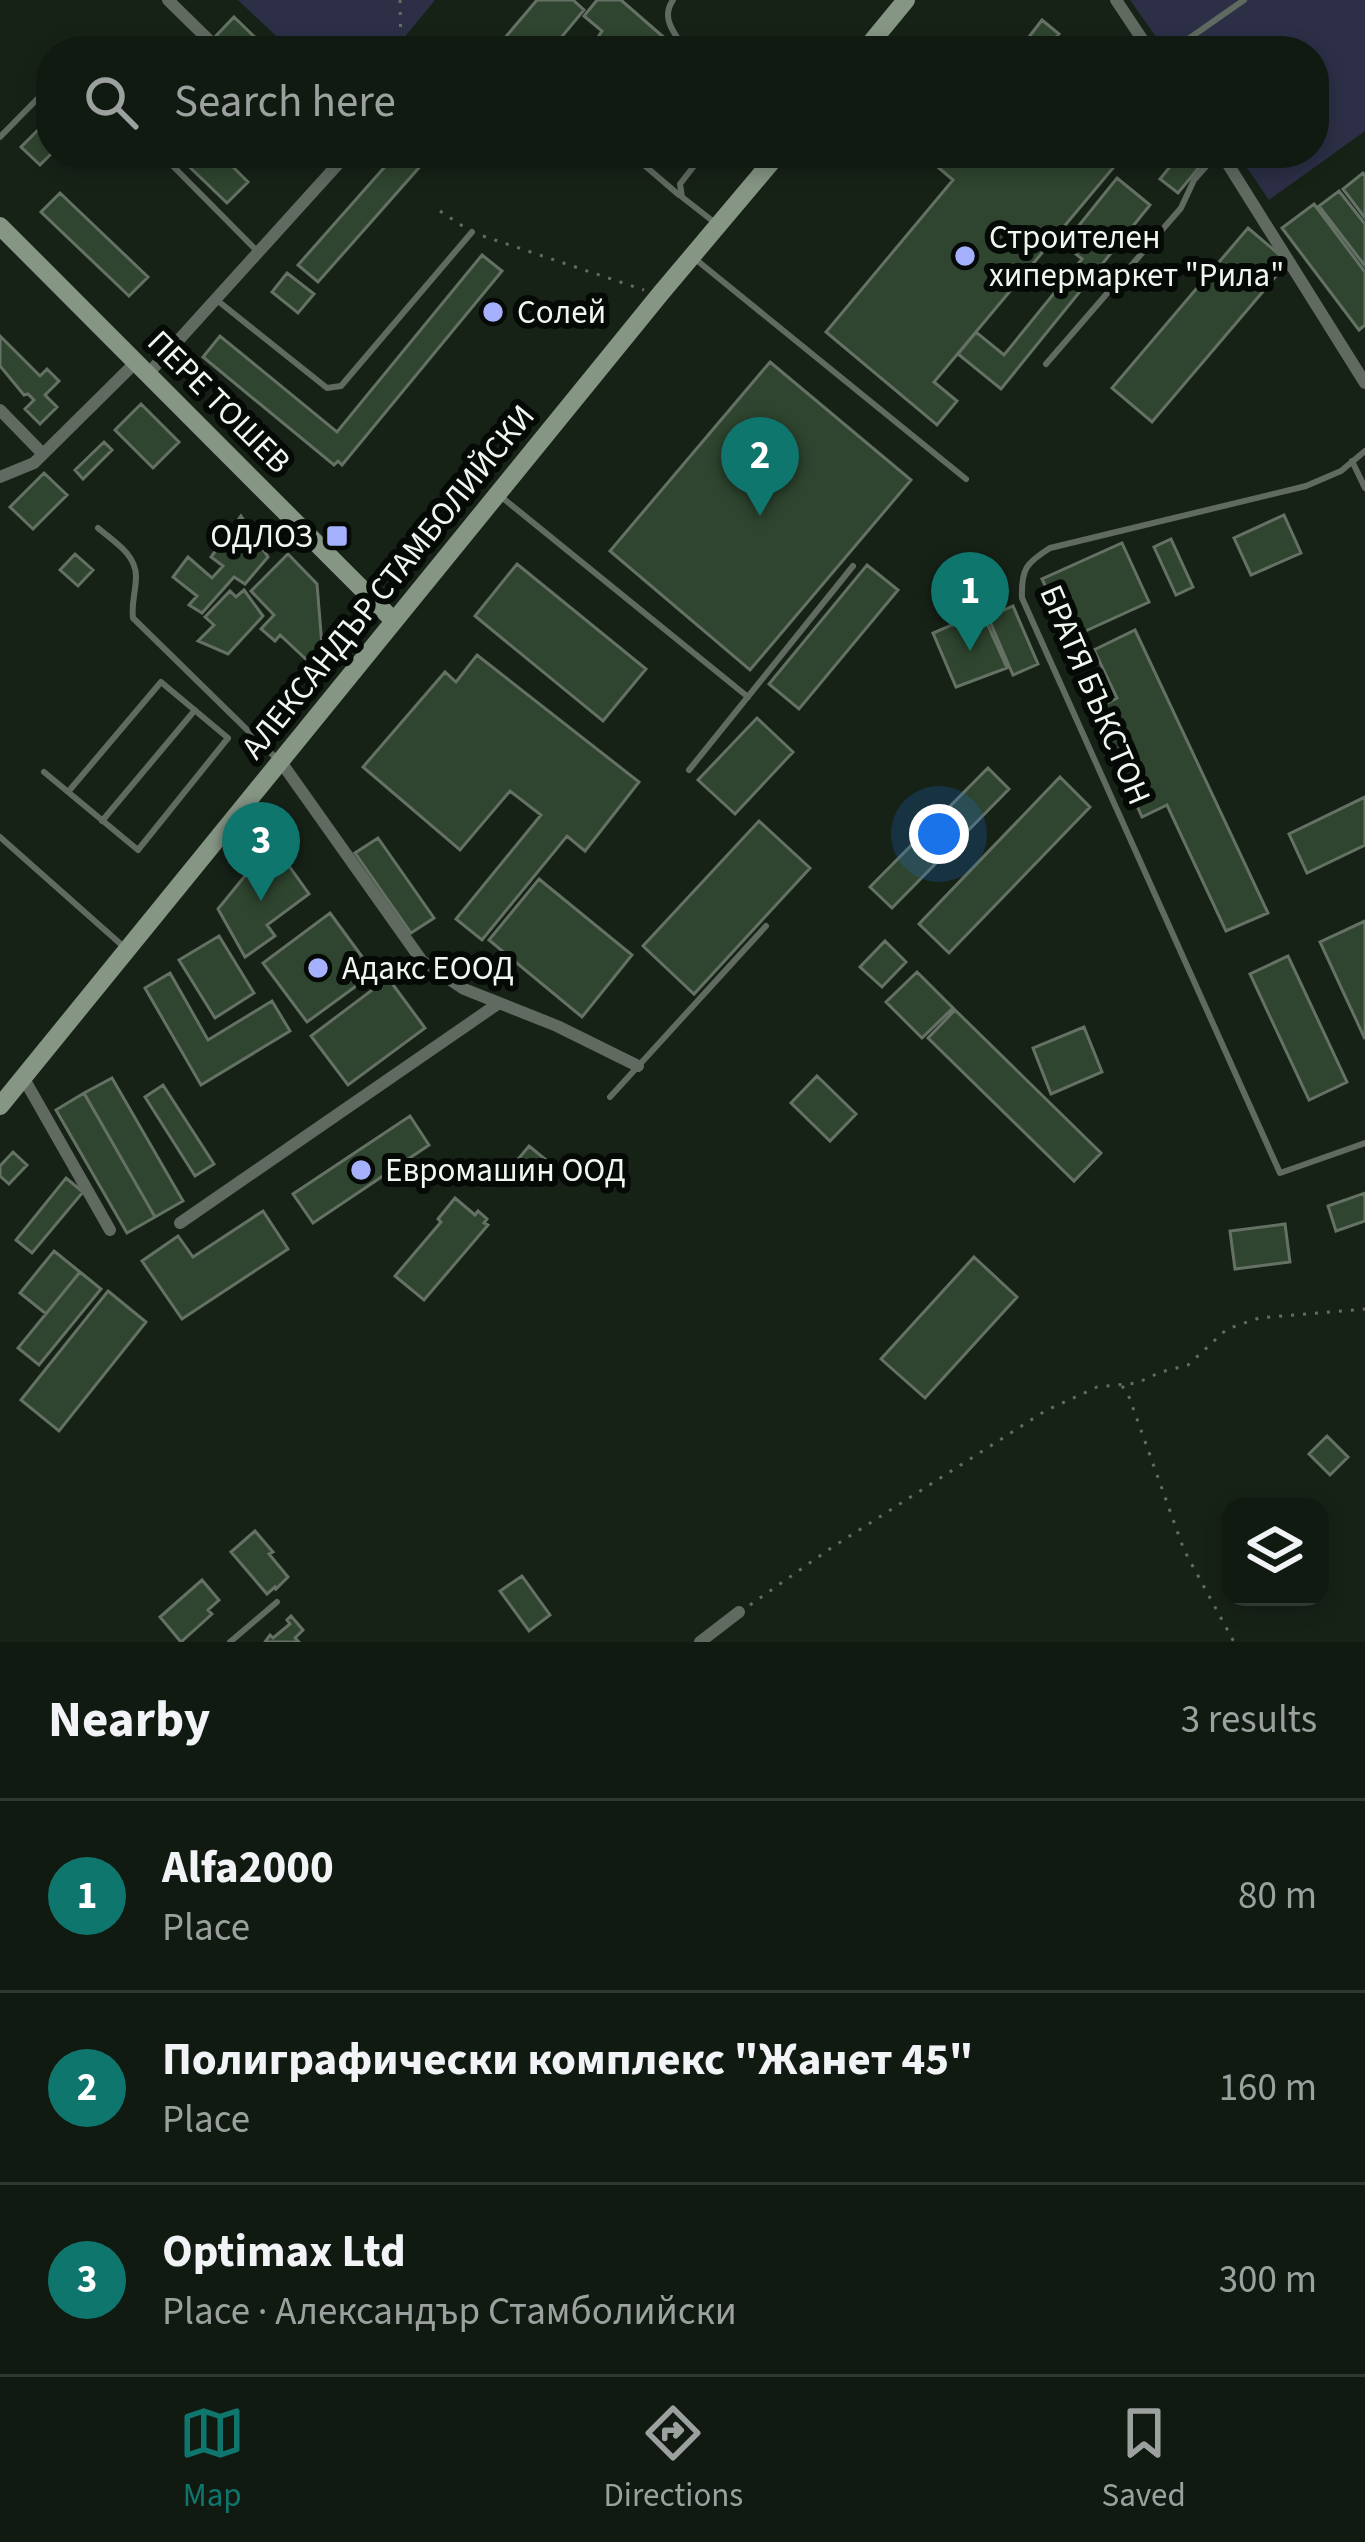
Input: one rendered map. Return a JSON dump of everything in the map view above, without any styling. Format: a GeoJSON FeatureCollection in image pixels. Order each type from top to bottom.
{"type":"FeatureCollection","features":[{"type":"Feature","properties":{"kind":"street"},"geometry":{"type":"LineString","coordinates":[[168,0],[205,36]]}},
{"type":"Feature","properties":{"kind":"street"},"geometry":{"type":"LineString","coordinates":[[876,36],[906,0]]}},
{"type":"Feature","properties":{"kind":"street"},"geometry":{"type":"LineString","coordinates":[[1116,0],[1140,36]]}},
{"type":"Feature","properties":{"kind":"street"},"geometry":{"type":"LineString","coordinates":[[0,477],[34,463],[142,368],[216,299],[334,168]]}},
{"type":"Feature","properties":{"kind":"street","name":"АЛЕКСАНДЪР СТАМБОЛИЙСКИ"},"geometry":{"type":"LineString","coordinates":[[0,1106],[765,168]]}},
{"type":"Feature","properties":{"kind":"street"},"geometry":{"type":"LineString","coordinates":[[1229,168],[1365,383]]}},
{"type":"Feature","properties":{"kind":"street","name":"ПЕРЕ ТОШЕВ"},"geometry":{"type":"LineString","coordinates":[[0,226],[394,621]]}},
{"type":"Feature","properties":{"kind":"street"},"geometry":{"type":"LineString","coordinates":[[0,410],[43,454]]}},
{"type":"Feature","properties":{"kind":"street"},"geometry":{"type":"LineString","coordinates":[[281,762],[422,961],[464,989],[557,1026],[638,1066]]}},
{"type":"Feature","properties":{"kind":"street"},"geometry":{"type":"LineString","coordinates":[[180,1223],[499,1003]]}},
{"type":"Feature","properties":{"kind":"street"},"geometry":{"type":"LineString","coordinates":[[23,1077],[110,1230]]}},
{"type":"Feature","properties":{"kind":"street"},"geometry":{"type":"LineString","coordinates":[[700,1642],[739,1612]]}},
{"type":"Feature","properties":{"kind":"lane"},"geometry":{"type":"LineString","coordinates":[[673,0],[666,18],[677,36]]}},
{"type":"Feature","properties":{"kind":"lane"},"geometry":{"type":"LineString","coordinates":[[1192,36],[1244,0]]}},
{"type":"Feature","properties":{"kind":"lane"},"geometry":{"type":"LineString","coordinates":[[0,137],[36,100]]}},
{"type":"Feature","properties":{"kind":"lane"},"geometry":{"type":"LineString","coordinates":[[175,168],[258,252]]}},
{"type":"Feature","properties":{"kind":"lane"},"geometry":{"type":"LineString","coordinates":[[648,168],[717,224]]}},
{"type":"Feature","properties":{"kind":"lane"},"geometry":{"type":"LineString","coordinates":[[682,197],[680,184],[692,168]]}},
{"type":"Feature","properties":{"kind":"lane"},"geometry":{"type":"LineString","coordinates":[[1046,364],[1181,208],[1205,168]]}},
{"type":"Feature","properties":{"kind":"lane"},"geometry":{"type":"LineString","coordinates":[[216,299],[327,388],[341,386],[472,232]]}},
{"type":"Feature","properties":{"kind":"lane"},"geometry":{"type":"LineString","coordinates":[[691,256],[965,479]]}},
{"type":"Feature","properties":{"kind":"lane","name":"БРАТЯ БЪКСТОН"},"geometry":{"type":"LineString","coordinates":[[1365,451],[1341,470],[1306,486],[1050,548],[1030,560],[1022,578],[1022,598],[1280,1173],[1365,1143]]}},
{"type":"Feature","properties":{"kind":"lane"},"geometry":{"type":"LineString","coordinates":[[1352,461],[1365,488]]}},
{"type":"Feature","properties":{"kind":"lane"},"geometry":{"type":"LineString","coordinates":[[498,494],[748,697]]}},
{"type":"Feature","properties":{"kind":"lane"},"geometry":{"type":"LineString","coordinates":[[98,528],[130,556],[136,569],[130,602],[133,618],[281,762]]}},
{"type":"Feature","properties":{"kind":"lane"},"geometry":{"type":"LineString","coordinates":[[688,770],[853,566]]}},
{"type":"Feature","properties":{"kind":"lane"},"geometry":{"type":"LineString","coordinates":[[44,772],[102,821],[138,850],[228,738],[161,682],[68,792]]}},
{"type":"Feature","properties":{"kind":"lane"},"geometry":{"type":"LineString","coordinates":[[102,821],[195,710]]}},
{"type":"Feature","properties":{"kind":"lane"},"geometry":{"type":"LineString","coordinates":[[216,728],[231,712]]}},
{"type":"Feature","properties":{"kind":"lane"},"geometry":{"type":"LineString","coordinates":[[0,837],[127,949]]}},
{"type":"Feature","properties":{"kind":"lane"},"geometry":{"type":"LineString","coordinates":[[610,1097],[766,926]]}},
{"type":"Feature","properties":{"kind":"lane"},"geometry":{"type":"LineString","coordinates":[[230,1642],[277,1603]]}},
{"type":"Feature","properties":{"kind":"path"},"geometry":{"type":"LineString","coordinates":[[400,0],[401,36]]}},
{"type":"Feature","properties":{"kind":"path"},"geometry":{"type":"LineString","coordinates":[[440,212],[472,232],[619,284],[661,293]]}},
{"type":"Feature","properties":{"kind":"path"},"geometry":{"type":"LineString","coordinates":[[739,1612],[1046,1411],[1097,1387],[1121,1385],[1188,1365],[1228,1329],[1259,1318],[1365,1310]]}},
{"type":"Feature","properties":{"kind":"path"},"geometry":{"type":"LineString","coordinates":[[1121,1385],[1184,1550],[1234,1642]]}},
{"type":"Feature","properties":{"kind":"shaded area"},"geometry":{"type":"Polygon","coordinates":[[[238,0],[435,0],[405,36],[276,36],[238,0]]]}},
{"type":"Feature","properties":{"kind":"shaded area"},"geometry":{"type":"Polygon","coordinates":[[[1130,0],[1365,0],[1365,131],[1329,157],[1329,36],[1155,36],[1130,0]]]}},
{"type":"Feature","properties":{"kind":"shaded area"},"geometry":{"type":"Polygon","coordinates":[[[1247,168],[1314,168],[1269,200],[1247,168]]]}},
{"type":"Feature","properties":{"kind":"building"},"geometry":{"type":"Polygon","coordinates":[[[537,0],[573,0],[584,10],[562,36],[506,36],[537,0]]]}},
{"type":"Feature","properties":{"kind":"building"},"geometry":{"type":"Polygon","coordinates":[[[597,0],[621,0],[662,36],[599,36],[602,31],[584,16],[597,0]]]}},
{"type":"Feature","properties":{"kind":"building"},"geometry":{"type":"Polygon","coordinates":[[[234,17],[254,36],[216,36],[234,17]]]}},
{"type":"Feature","properties":{"kind":"building"},"geometry":{"type":"Polygon","coordinates":[[[1042,20],[1059,34],[1057,36],[1030,36],[1042,20]]]}},
{"type":"Feature","properties":{"kind":"building"},"geometry":{"type":"Polygon","coordinates":[[[36,132],[36,161],[21,147],[36,132]]]}},
{"type":"Feature","properties":{"kind":"building"},"geometry":{"type":"Polygon","coordinates":[[[191,168],[234,168],[248,182],[227,203],[191,168]]]}},
{"type":"Feature","properties":{"kind":"building"},"geometry":{"type":"Polygon","coordinates":[[[384,168],[419,168],[318,282],[298,265],[384,168]]]}},
{"type":"Feature","properties":{"kind":"building","name":"Строителен хипермаркет \"Рила\""},"geometry":{"type":"Polygon","coordinates":[[[939,168],[1113,168],[934,382],[957,401],[937,425],[826,332],[953,180],[939,168]]]}},
{"type":"Feature","properties":{"kind":"building"},"geometry":{"type":"Polygon","coordinates":[[[1169,168],[1199,168],[1178,193],[1160,179],[1169,168]]]}},
{"type":"Feature","properties":{"kind":"building"},"geometry":{"type":"Polygon","coordinates":[[[1365,175],[1365,218],[1343,189],[1365,175]]]}},
{"type":"Feature","properties":{"kind":"building"},"geometry":{"type":"Polygon","coordinates":[[[1117,178],[1150,205],[1001,389],[958,354],[976,332],[1004,355],[1082,259],[1064,244],[1117,178]]]}},
{"type":"Feature","properties":{"kind":"building"},"geometry":{"type":"Polygon","coordinates":[[[1339,191],[1365,224],[1365,266],[1319,206],[1339,191]]]}},
{"type":"Feature","properties":{"kind":"building"},"geometry":{"type":"Polygon","coordinates":[[[60,193],[148,277],[129,296],[41,212],[60,193]]]}},
{"type":"Feature","properties":{"kind":"building"},"geometry":{"type":"Polygon","coordinates":[[[1314,204],[1365,272],[1365,325],[1359,330],[1282,228],[1314,204]]]}},
{"type":"Feature","properties":{"kind":"building"},"geometry":{"type":"Polygon","coordinates":[[[1248,228],[1288,262],[1152,422],[1112,388],[1248,228]]]}},
{"type":"Feature","properties":{"kind":"building"},"geometry":{"type":"Polygon","coordinates":[[[482,255],[502,271],[342,465],[338,461],[334,465],[203,357],[220,336],[337,432],[482,255]]]}},
{"type":"Feature","properties":{"kind":"building"},"geometry":{"type":"Polygon","coordinates":[[[287,273],[314,294],[298,313],[272,292],[287,273]]]}},
{"type":"Feature","properties":{"kind":"building"},"geometry":{"type":"Polygon","coordinates":[[[0,336],[40,376],[47,369],[59,381],[45,395],[57,407],[40,424],[25,409],[34,400],[0,366],[0,336]]]}},
{"type":"Feature","properties":{"kind":"building"},"geometry":{"type":"Polygon","coordinates":[[[770,362],[911,480],[750,670],[610,551],[770,362]]]}},
{"type":"Feature","properties":{"kind":"building"},"geometry":{"type":"Polygon","coordinates":[[[141,404],[179,442],[153,468],[115,430],[141,404]]]}},
{"type":"Feature","properties":{"kind":"building"},"geometry":{"type":"Polygon","coordinates":[[[104,442],[112,450],[83,479],[75,470],[104,442]]]}},
{"type":"Feature","properties":{"kind":"building"},"geometry":{"type":"Polygon","coordinates":[[[44,473],[67,495],[33,529],[10,507],[44,473]]]}},
{"type":"Feature","properties":{"kind":"building"},"geometry":{"type":"Polygon","coordinates":[[[1284,515],[1301,553],[1251,575],[1234,538],[1284,515]]]}},
{"type":"Feature","properties":{"kind":"building"},"geometry":{"type":"Polygon","coordinates":[[[241,516],[268,557],[245,584],[234,577],[202,613],[189,605],[197,596],[173,577],[188,557],[212,578],[223,566],[211,557],[241,516]]]}},
{"type":"Feature","properties":{"kind":"building"},"geometry":{"type":"Polygon","coordinates":[[[1171,539],[1193,587],[1176,595],[1154,547],[1171,539]]]}},
{"type":"Feature","properties":{"kind":"building"},"geometry":{"type":"Polygon","coordinates":[[[1122,543],[1149,602],[1070,638],[1042,579],[1122,543]]]}},
{"type":"Feature","properties":{"kind":"building"},"geometry":{"type":"Polygon","coordinates":[[[75,554],[93,570],[78,586],[60,570],[75,554]]]}},
{"type":"Feature","properties":{"kind":"building"},"geometry":{"type":"Polygon","coordinates":[[[288,554],[317,584],[322,646],[310,663],[280,635],[275,641],[261,629],[274,615],[251,591],[288,554]]]}},
{"type":"Feature","properties":{"kind":"building"},"geometry":{"type":"Polygon","coordinates":[[[517,564],[646,669],[603,721],[475,616],[517,564]]]}},
{"type":"Feature","properties":{"kind":"building"},"geometry":{"type":"Polygon","coordinates":[[[867,565],[898,590],[799,709],[769,684],[867,565]]]}},
{"type":"Feature","properties":{"kind":"building"},"geometry":{"type":"Polygon","coordinates":[[[244,590],[263,616],[228,654],[198,641],[214,625],[205,617],[230,591],[236,597],[244,590]]]}},
{"type":"Feature","properties":{"kind":"building"},"geometry":{"type":"Polygon","coordinates":[[[1013,606],[1038,664],[1013,675],[988,617],[1013,606]]]}},
{"type":"Feature","properties":{"kind":"building"},"geometry":{"type":"Polygon","coordinates":[[[982,612],[1007,668],[956,687],[933,633],[982,612]]]}},
{"type":"Feature","properties":{"kind":"building"},"geometry":{"type":"Polygon","coordinates":[[[1135,630],[1268,913],[1226,931],[1167,805],[1142,817],[1094,710],[1117,698],[1094,650],[1135,630]]]}},
{"type":"Feature","properties":{"kind":"building"},"geometry":{"type":"Polygon","coordinates":[[[477,655],[639,782],[585,851],[567,836],[482,940],[456,919],[541,815],[510,791],[460,850],[363,767],[445,672],[456,682],[477,655]]]}},
{"type":"Feature","properties":{"kind":"building"},"geometry":{"type":"Polygon","coordinates":[[[757,718],[793,752],[735,814],[698,780],[757,718]]]}},
{"type":"Feature","properties":{"kind":"building"},"geometry":{"type":"Polygon","coordinates":[[[988,768],[1009,789],[892,908],[870,887],[988,768]]]}},
{"type":"Feature","properties":{"kind":"building"},"geometry":{"type":"Polygon","coordinates":[[[1060,777],[1090,807],[949,953],[919,924],[1060,777]]]}},
{"type":"Feature","properties":{"kind":"building"},"geometry":{"type":"Polygon","coordinates":[[[1365,797],[1365,845],[1307,873],[1289,834],[1365,797]]]}},
{"type":"Feature","properties":{"kind":"building"},"geometry":{"type":"Polygon","coordinates":[[[759,821],[810,868],[694,994],[643,946],[759,821]]]}},
{"type":"Feature","properties":{"kind":"building"},"geometry":{"type":"Polygon","coordinates":[[[378,838],[434,918],[411,933],[355,853],[378,838]]]}},
{"type":"Feature","properties":{"kind":"building"},"geometry":{"type":"Polygon","coordinates":[[[267,849],[278,865],[284,859],[309,894],[267,925],[275,936],[245,957],[218,909],[267,849]]]}},
{"type":"Feature","properties":{"kind":"building"},"geometry":{"type":"Polygon","coordinates":[[[539,879],[632,955],[582,1017],[489,940],[539,879]]]}},
{"type":"Feature","properties":{"kind":"building","name":"Адакс ЕООД"},"geometry":{"type":"Polygon","coordinates":[[[330,913],[374,973],[307,1022],[263,963],[330,913]]]}},
{"type":"Feature","properties":{"kind":"building"},"geometry":{"type":"Polygon","coordinates":[[[1365,921],[1365,1039],[1320,942],[1365,921]]]}},
{"type":"Feature","properties":{"kind":"building"},"geometry":{"type":"Polygon","coordinates":[[[219,936],[254,993],[215,1018],[179,960],[219,936]]]}},
{"type":"Feature","properties":{"kind":"building"},"geometry":{"type":"Polygon","coordinates":[[[885,941],[906,962],[882,987],[860,967],[885,941]]]}},
{"type":"Feature","properties":{"kind":"building"},"geometry":{"type":"Polygon","coordinates":[[[1288,956],[1347,1082],[1309,1100],[1250,974],[1288,956]]]}},
{"type":"Feature","properties":{"kind":"building"},"geometry":{"type":"Polygon","coordinates":[[[917,972],[953,1008],[922,1038],[886,1002],[917,972]]]}},
{"type":"Feature","properties":{"kind":"building"},"geometry":{"type":"Polygon","coordinates":[[[170,973],[208,1040],[272,1001],[290,1031],[201,1085],[145,988],[170,973]]]}},
{"type":"Feature","properties":{"kind":"building"},"geometry":{"type":"Polygon","coordinates":[[[388,978],[425,1028],[348,1085],[311,1036],[388,978]]]}},
{"type":"Feature","properties":{"kind":"building"},"geometry":{"type":"Polygon","coordinates":[[[955,1010],[1101,1153],[1074,1181],[928,1038],[955,1010]]]}},
{"type":"Feature","properties":{"kind":"building"},"geometry":{"type":"Polygon","coordinates":[[[1084,1027],[1102,1072],[1051,1094],[1033,1048],[1084,1027]]]}},
{"type":"Feature","properties":{"kind":"building"},"geometry":{"type":"Polygon","coordinates":[[[817,1076],[856,1114],[830,1141],[791,1103],[817,1076]]]}},
{"type":"Feature","properties":{"kind":"building"},"geometry":{"type":"Polygon","coordinates":[[[112,1078],[183,1201],[155,1217],[84,1093],[112,1078]]]}},
{"type":"Feature","properties":{"kind":"building"},"geometry":{"type":"Polygon","coordinates":[[[163,1085],[214,1164],[195,1176],[145,1097],[163,1085]]]}},
{"type":"Feature","properties":{"kind":"building"},"geometry":{"type":"Polygon","coordinates":[[[84,1093],[155,1217],[127,1233],[56,1110],[84,1093]]]}},
{"type":"Feature","properties":{"kind":"building","name":"Евромашин ООД"},"geometry":{"type":"Polygon","coordinates":[[[410,1116],[429,1145],[313,1223],[293,1194],[410,1116]]]}},
{"type":"Feature","properties":{"kind":"building"},"geometry":{"type":"Polygon","coordinates":[[[529,1146],[551,1164],[536,1183],[514,1164],[529,1146]]]}},
{"type":"Feature","properties":{"kind":"building"},"geometry":{"type":"Polygon","coordinates":[[[13,1152],[27,1165],[9,1184],[0,1176],[0,1166],[13,1152]]]}},
{"type":"Feature","properties":{"kind":"building"},"geometry":{"type":"Polygon","coordinates":[[[66,1178],[83,1192],[32,1253],[16,1240],[66,1178]]]}},
{"type":"Feature","properties":{"kind":"building"},"geometry":{"type":"Polygon","coordinates":[[[1365,1193],[1365,1221],[1336,1231],[1328,1206],[1365,1193]]]}},
{"type":"Feature","properties":{"kind":"building"},"geometry":{"type":"Polygon","coordinates":[[[455,1198],[475,1215],[478,1211],[488,1225],[424,1300],[395,1276],[455,1198]]]}},
{"type":"Feature","properties":{"kind":"building"},"geometry":{"type":"Polygon","coordinates":[[[263,1211],[288,1249],[182,1319],[142,1261],[178,1236],[193,1257],[263,1211]]]}},
{"type":"Feature","properties":{"kind":"building"},"geometry":{"type":"Polygon","coordinates":[[[1285,1224],[1290,1262],[1235,1269],[1230,1231],[1285,1224]]]}},
{"type":"Feature","properties":{"kind":"building"},"geometry":{"type":"Polygon","coordinates":[[[54,1251],[80,1272],[46,1314],[20,1293],[54,1251]]]}},
{"type":"Feature","properties":{"kind":"building"},"geometry":{"type":"Polygon","coordinates":[[[974,1257],[1017,1297],[925,1398],[881,1359],[974,1257]]]}},
{"type":"Feature","properties":{"kind":"building"},"geometry":{"type":"Polygon","coordinates":[[[80,1272],[101,1289],[39,1365],[18,1348],[80,1272]]]}},
{"type":"Feature","properties":{"kind":"building"},"geometry":{"type":"Polygon","coordinates":[[[108,1291],[146,1322],[59,1431],[21,1400],[108,1291]]]}},
{"type":"Feature","properties":{"kind":"building"},"geometry":{"type":"Polygon","coordinates":[[[1327,1436],[1348,1457],[1330,1475],[1309,1454],[1327,1436]]]}},
{"type":"Feature","properties":{"kind":"building"},"geometry":{"type":"Polygon","coordinates":[[[255,1531],[288,1577],[267,1594],[231,1552],[255,1531]]]}},
{"type":"Feature","properties":{"kind":"building"},"geometry":{"type":"Polygon","coordinates":[[[522,1576],[550,1615],[529,1631],[500,1591],[522,1576]]]}},
{"type":"Feature","properties":{"kind":"building"},"geometry":{"type":"Polygon","coordinates":[[[202,1580],[219,1600],[208,1610],[212,1614],[181,1642],[160,1617],[202,1580]]]}},
{"type":"Feature","properties":{"kind":"building"},"geometry":{"type":"Polygon","coordinates":[[[291,1616],[303,1630],[295,1638],[299,1642],[265,1642],[290,1624],[291,1616]]]}},
{"type":"Feature","properties":{"kind":"place","name":"Строителен хипермаркет \"Рила\""},"geometry":{"type":"Point","coordinates":[965,256]}},
{"type":"Feature","properties":{"kind":"place","name":"Солей"},"geometry":{"type":"Point","coordinates":[493,312]}},
{"type":"Feature","properties":{"kind":"place","name":"Полиграфически комплекс \"Жанет 45\""},"geometry":{"type":"Point","coordinates":[760,516]}},
{"type":"Feature","properties":{"kind":"place","name":"ОДЛОЗ"},"geometry":{"type":"Point","coordinates":[337,536]}},
{"type":"Feature","properties":{"kind":"place","name":"Alfa2000"},"geometry":{"type":"Point","coordinates":[970,651]}},
{"type":"Feature","properties":{"kind":"place","name":"Optimax Ltd"},"geometry":{"type":"Point","coordinates":[261,901]}},
{"type":"Feature","properties":{"kind":"place","name":"Адакс ЕООД"},"geometry":{"type":"Point","coordinates":[318,968]}},
{"type":"Feature","properties":{"kind":"place","name":"Евромашин ООД"},"geometry":{"type":"Point","coordinates":[361,1170]}}]}
